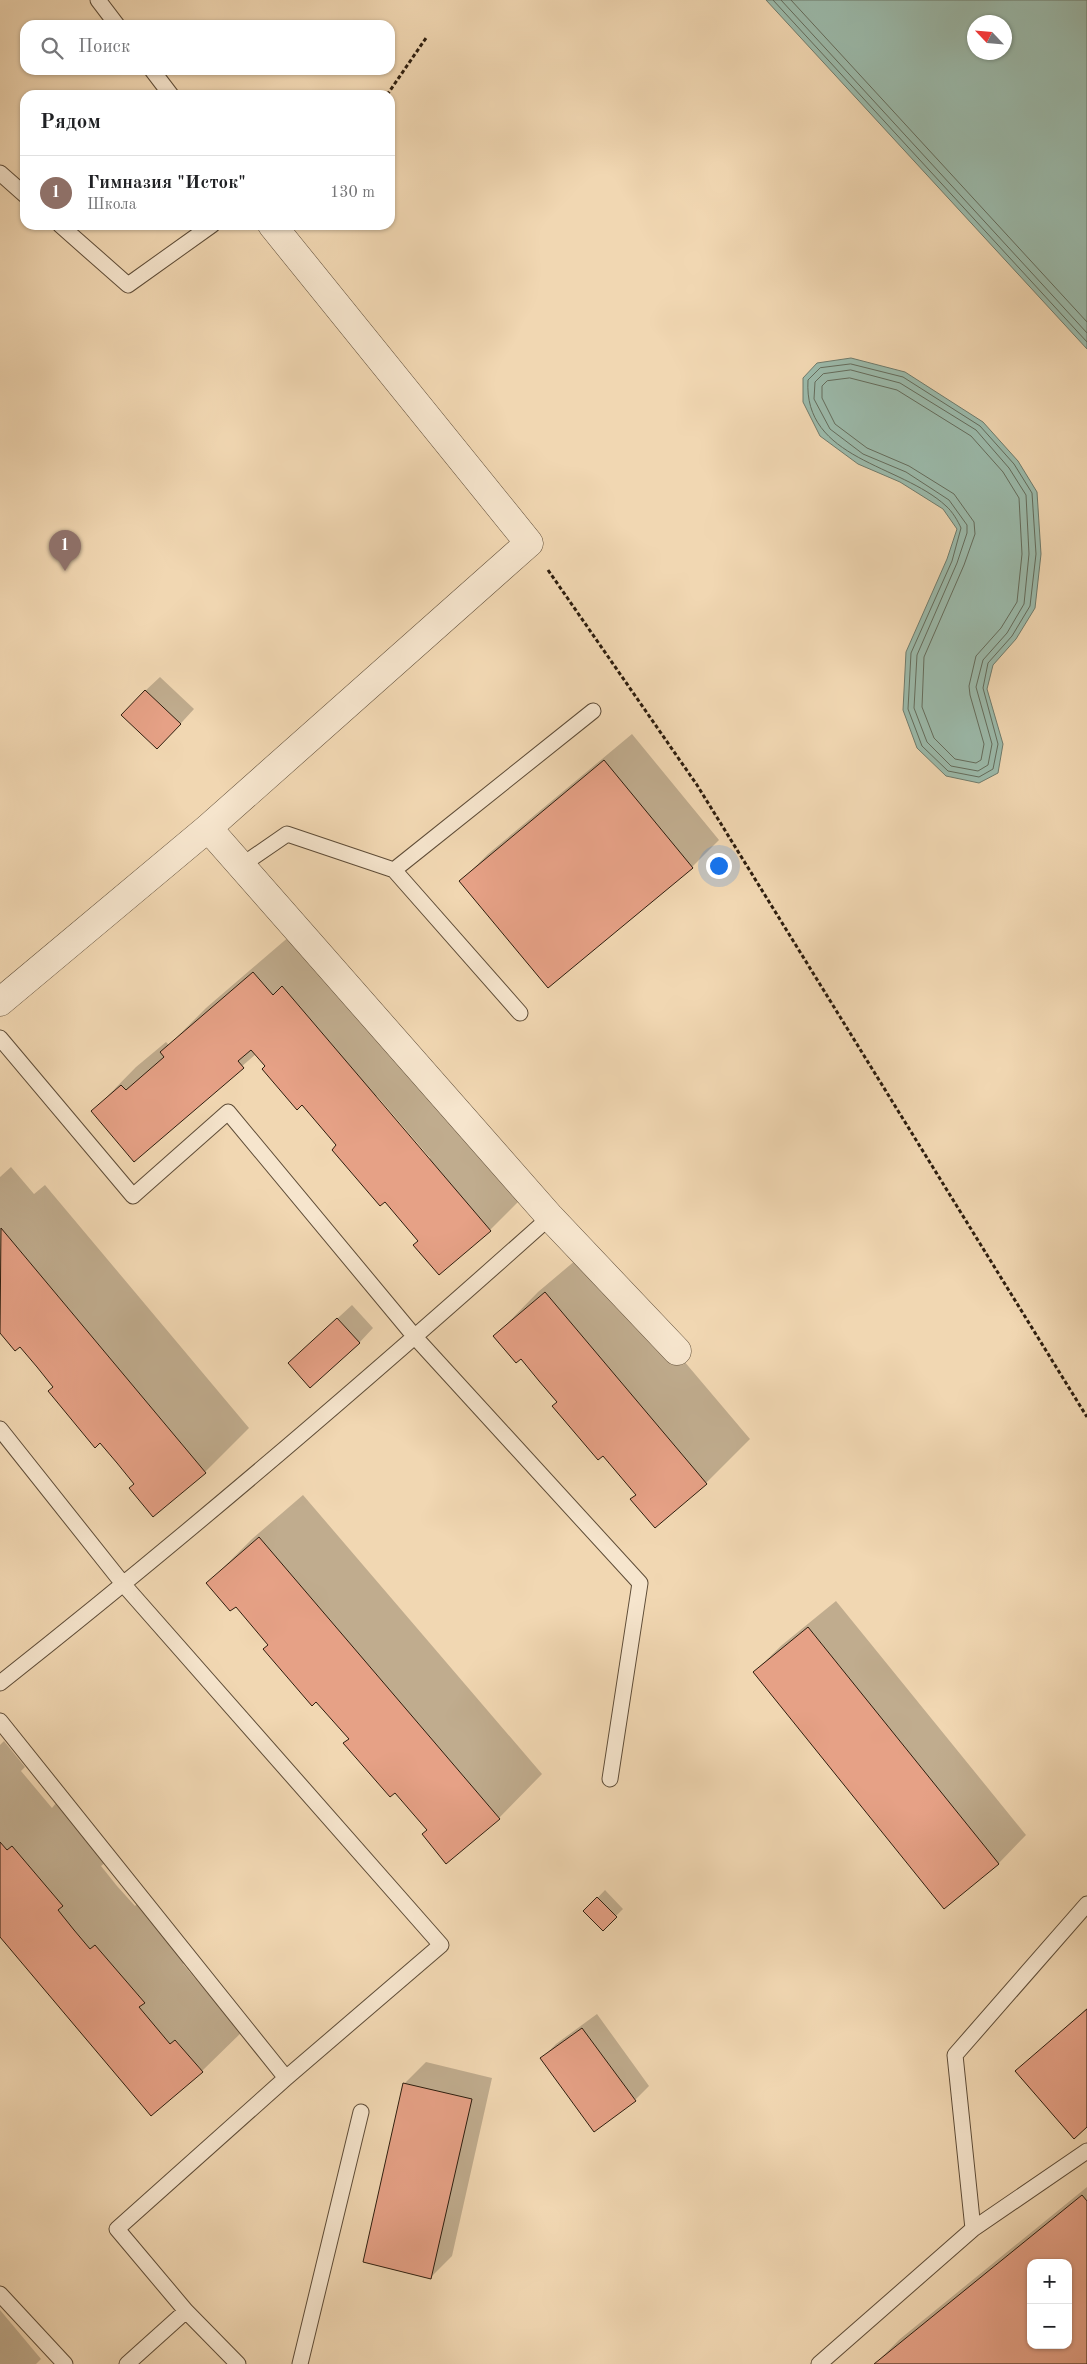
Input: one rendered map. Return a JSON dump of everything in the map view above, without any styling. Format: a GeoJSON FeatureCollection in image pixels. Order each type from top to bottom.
{"type":"FeatureCollection","features":[{"type":"Feature","properties":{"kind":"street"},"geometry":{"type":"LineString","coordinates":[[0,1002],[208,828],[529,543],[276,230]]}},
{"type":"Feature","properties":{"kind":"street"},"geometry":{"type":"LineString","coordinates":[[208,828],[550,1217],[677,1351]]}},
{"type":"Feature","properties":{"kind":"lane"},"geometry":{"type":"LineString","coordinates":[[98,0],[113,20]]}},
{"type":"Feature","properties":{"kind":"lane"},"geometry":{"type":"LineString","coordinates":[[156,75],[167,90]]}},
{"type":"Feature","properties":{"kind":"lane"},"geometry":{"type":"LineString","coordinates":[[0,173],[20,190]]}},
{"type":"Feature","properties":{"kind":"lane"},"geometry":{"type":"LineString","coordinates":[[66,230],[128,285],[205,230]]}},
{"type":"Feature","properties":{"kind":"lane"},"geometry":{"type":"LineString","coordinates":[[394,870],[593,712]]}},
{"type":"Feature","properties":{"kind":"lane"},"geometry":{"type":"LineString","coordinates":[[242,865],[287,834],[394,870],[520,1013]]}},
{"type":"Feature","properties":{"kind":"lane"},"geometry":{"type":"LineString","coordinates":[[0,1038],[133,1196],[228,1112],[415,1337],[640,1583],[610,1779]]}},
{"type":"Feature","properties":{"kind":"lane"},"geometry":{"type":"LineString","coordinates":[[0,1682],[124,1585],[415,1337],[550,1217]]}},
{"type":"Feature","properties":{"kind":"lane"},"geometry":{"type":"LineString","coordinates":[[0,1430],[124,1585],[441,1945],[286,2078],[117,2229],[186,2311],[238,2364]]}},
{"type":"Feature","properties":{"kind":"lane"},"geometry":{"type":"LineString","coordinates":[[0,1721],[286,2078]]}},
{"type":"Feature","properties":{"kind":"lane"},"geometry":{"type":"LineString","coordinates":[[973,2230],[955,2055],[1087,1904]]}},
{"type":"Feature","properties":{"kind":"lane"},"geometry":{"type":"LineString","coordinates":[[300,2364],[361,2112]]}},
{"type":"Feature","properties":{"kind":"lane"},"geometry":{"type":"LineString","coordinates":[[819,2364],[973,2230],[1087,2150]]}},
{"type":"Feature","properties":{"kind":"lane"},"geometry":{"type":"LineString","coordinates":[[0,2294],[64,2364]]}},
{"type":"Feature","properties":{"kind":"lane"},"geometry":{"type":"LineString","coordinates":[[127,2364],[186,2311]]}},
{"type":"Feature","properties":{"kind":"path"},"geometry":{"type":"LineString","coordinates":[[390,90],[426,38]]}},
{"type":"Feature","properties":{"kind":"path"},"geometry":{"type":"LineString","coordinates":[[529,543],[697,786],[1087,1417]]}},
{"type":"Feature","properties":{"kind":"water"},"geometry":{"type":"Polygon","coordinates":[[[766,0],[1087,0],[1087,349],[766,0]]]}},
{"type":"Feature","properties":{"kind":"water"},"geometry":{"type":"Polygon","coordinates":[[[851,358],[905,372],[983,422],[1018,461],[1037,492],[1041,554],[1035,608],[1016,639],[993,665],[987,689],[1003,744],[998,773],[979,783],[946,776],[917,748],[903,710],[906,652],[947,559],[957,529],[943,509],[900,482],[858,464],[820,436],[803,402],[803,378],[817,363],[851,358]]]}},
{"type":"Feature","properties":{"kind":"building"},"geometry":{"type":"Polygon","coordinates":[[[145,690],[181,724],[157,749],[121,715],[145,690]]]}},
{"type":"Feature","properties":{"kind":"building"},"geometry":{"type":"Polygon","coordinates":[[[604,760],[693,868],[548,988],[459,881],[604,760]]]}},
{"type":"Feature","properties":{"kind":"building"},"geometry":{"type":"Polygon","coordinates":[[[253,972],[273,995],[282,986],[491,1231],[439,1275],[413,1245],[418,1241],[385,1202],[380,1206],[332,1150],[336,1145],[302,1105],[297,1110],[262,1069],[265,1066],[251,1050],[238,1061],[244,1068],[134,1162],[91,1111],[121,1085],[126,1090],[164,1057],[160,1052],[253,972]]]}},
{"type":"Feature","properties":{"kind":"building"},"geometry":{"type":"Polygon","coordinates":[[[1,1228],[206,1473],[153,1517],[129,1488],[134,1484],[117,1463],[100,1443],[95,1448],[48,1391],[53,1387],[37,1367],[20,1347],[15,1351],[0,1333],[1,1228]]]}},
{"type":"Feature","properties":{"kind":"building"},"geometry":{"type":"Polygon","coordinates":[[[545,1292],[707,1484],[655,1528],[630,1499],[636,1495],[603,1456],[598,1460],[552,1406],[557,1402],[521,1359],[516,1363],[493,1336],[545,1292]]]}},
{"type":"Feature","properties":{"kind":"building"},"geometry":{"type":"Polygon","coordinates":[[[337,1318],[360,1343],[310,1388],[288,1363],[337,1318]]]}},
{"type":"Feature","properties":{"kind":"building"},"geometry":{"type":"Polygon","coordinates":[[[259,1537],[500,1819],[446,1864],[422,1834],[427,1830],[395,1793],[390,1797],[343,1743],[349,1739],[316,1702],[312,1706],[263,1649],[268,1645],[236,1607],[230,1611],[206,1583],[259,1537]]]}},
{"type":"Feature","properties":{"kind":"building"},"geometry":{"type":"Polygon","coordinates":[[[808,1627],[999,1864],[944,1909],[753,1672],[808,1627]]]}},
{"type":"Feature","properties":{"kind":"building"},"geometry":{"type":"Polygon","coordinates":[[[0,1842],[7,1850],[12,1846],[63,1906],[58,1910],[90,1949],[95,1945],[145,2003],[139,2007],[170,2044],[175,2040],[203,2072],[151,2116],[0,1937],[0,1842]]]}},
{"type":"Feature","properties":{"kind":"building"},"geometry":{"type":"Polygon","coordinates":[[[597,1897],[617,1917],[603,1931],[583,1911],[597,1897]]]}},
{"type":"Feature","properties":{"kind":"building"},"geometry":{"type":"Polygon","coordinates":[[[1087,2009],[1087,2127],[1074,2139],[1015,2071],[1087,2009]]]}},
{"type":"Feature","properties":{"kind":"building"},"geometry":{"type":"Polygon","coordinates":[[[582,2028],[636,2101],[594,2132],[540,2058],[582,2028]]]}},
{"type":"Feature","properties":{"kind":"building"},"geometry":{"type":"Polygon","coordinates":[[[403,2083],[472,2099],[431,2279],[363,2262],[403,2083]]]}},
{"type":"Feature","properties":{"kind":"building"},"geometry":{"type":"Polygon","coordinates":[[[1082,2195],[1087,2201],[1087,2364],[874,2364],[1082,2195]]]}},
{"type":"Feature","properties":{"kind":"place","name":"Гимназия \"Исток\""},"geometry":{"type":"Point","coordinates":[65,571]}}]}
